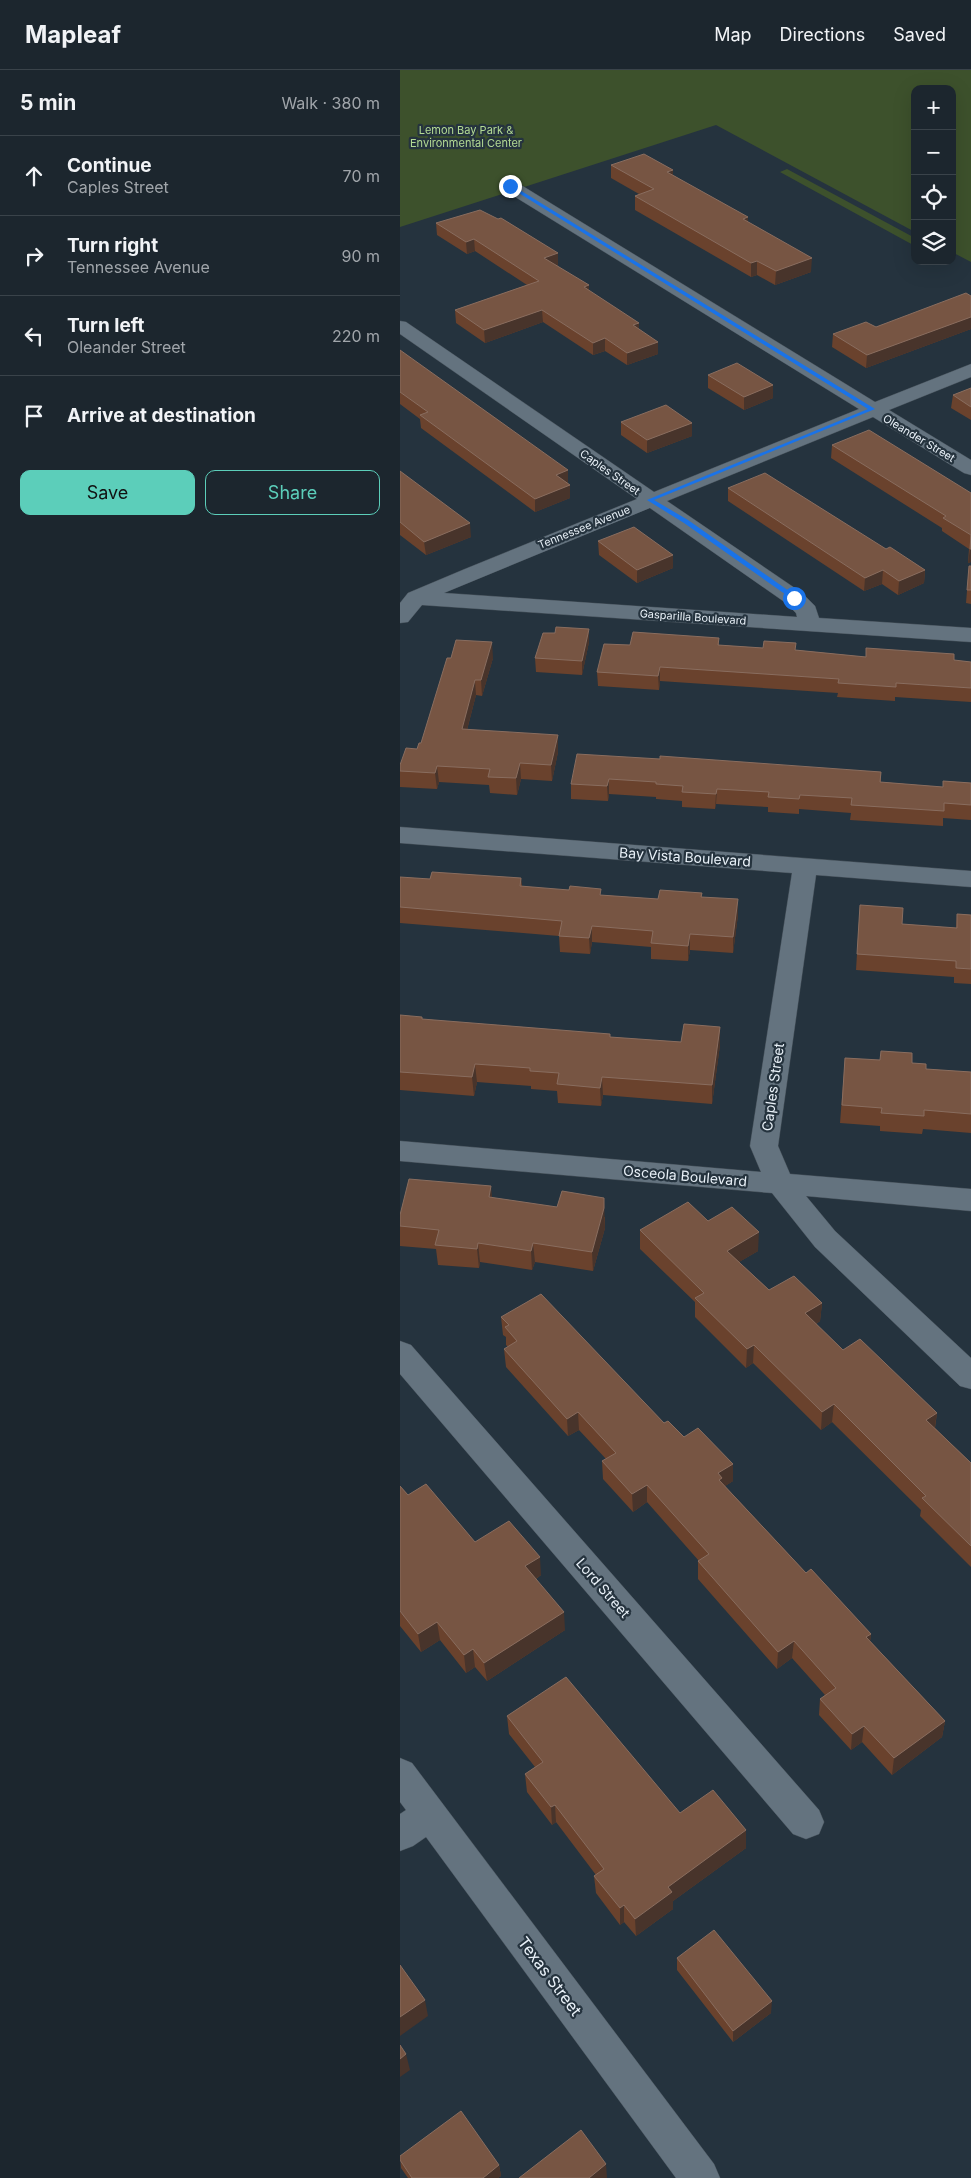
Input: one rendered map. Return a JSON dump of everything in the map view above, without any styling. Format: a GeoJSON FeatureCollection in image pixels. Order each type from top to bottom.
{"type":"FeatureCollection","features":[{"type":"Feature","properties":{"kind":"street","name":"Oleander Street"},"geometry":{"type":"LineString","coordinates":[[510,186],[971,469]]}},
{"type":"Feature","properties":{"kind":"street","name":"Caples Street"},"geometry":{"type":"LineString","coordinates":[[400,326],[794,598],[807,611],[809,624]]}},
{"type":"Feature","properties":{"kind":"street","name":"Tennessee Avenue"},"geometry":{"type":"LineString","coordinates":[[400,617],[408,593],[650,500],[971,370]]}},
{"type":"Feature","properties":{"kind":"street","name":"Gasparilla Boulevard"},"geometry":{"type":"LineString","coordinates":[[408,593],[971,635]]}},
{"type":"Feature","properties":{"kind":"street","name":"Bay Vista Boulevard"},"geometry":{"type":"LineString","coordinates":[[400,835],[971,879]]}},
{"type":"Feature","properties":{"kind":"street","name":"Caples Street"},"geometry":{"type":"LineString","coordinates":[[805,866],[764,1146],[780,1184],[825,1239],[971,1377]]}},
{"type":"Feature","properties":{"kind":"street","name":"Osceola Boulevard"},"geometry":{"type":"LineString","coordinates":[[400,1151],[971,1200]]}},
{"type":"Feature","properties":{"kind":"street","name":"Lord Street"},"geometry":{"type":"LineString","coordinates":[[400,1353],[806,1822]]}},
{"type":"Feature","properties":{"kind":"street","name":"Texas Street"},"geometry":{"type":"LineString","coordinates":[[400,1774],[700,2178]]}},
{"type":"Feature","properties":{"kind":"street"},"geometry":{"type":"LineString","coordinates":[[400,1834],[430,1814]]}},
{"type":"Feature","properties":{"kind":"green space","name":"Lemon Bay Park & Environmental Center"},"geometry":{"type":"Polygon","coordinates":[[[400,70],[971,70],[971,262],[956,254],[956,85],[911,85],[911,230],[716,125],[400,227],[400,70]]]}},
{"type":"Feature","properties":{"kind":"green space"},"geometry":{"type":"Polygon","coordinates":[[[787,169],[911,236],[911,244],[780,172],[787,169]]]}},
{"type":"Feature","properties":{"kind":"building"},"geometry":{"type":"Polygon","coordinates":[[[644,154],[673,170],[667,172],[748,217],[743,219],[812,258],[776,271],[757,261],[751,263],[635,196],[654,189],[611,165],[644,154]]]}},
{"type":"Feature","properties":{"kind":"building"},"geometry":{"type":"Polygon","coordinates":[[[480,210],[498,219],[501,218],[558,253],[544,258],[589,285],[584,287],[639,323],[633,325],[658,342],[627,353],[605,338],[593,343],[542,310],[484,330],[455,310],[539,281],[474,239],[466,242],[436,223],[480,210]]]}},
{"type":"Feature","properties":{"kind":"building"},"geometry":{"type":"Polygon","coordinates":[[[966,293],[971,296],[971,317],[867,355],[833,334],[866,322],[876,327],[966,293]]]}},
{"type":"Feature","properties":{"kind":"building"},"geometry":{"type":"Polygon","coordinates":[[[400,350],[568,470],[556,475],[570,485],[535,499],[420,415],[428,412],[400,392],[400,350]]]}},
{"type":"Feature","properties":{"kind":"building"},"geometry":{"type":"Polygon","coordinates":[[[737,363],[773,385],[744,397],[708,375],[737,363]]]}},
{"type":"Feature","properties":{"kind":"building"},"geometry":{"type":"Polygon","coordinates":[[[971,388],[971,407],[953,395],[971,388]]]}},
{"type":"Feature","properties":{"kind":"building"},"geometry":{"type":"Polygon","coordinates":[[[666,405],[692,423],[647,440],[621,422],[666,405]]]}},
{"type":"Feature","properties":{"kind":"building"},"geometry":{"type":"Polygon","coordinates":[[[869,430],[971,493],[971,535],[943,518],[946,516],[832,445],[869,430]]]}},
{"type":"Feature","properties":{"kind":"building"},"geometry":{"type":"Polygon","coordinates":[[[400,471],[470,523],[424,542],[400,522],[400,471]]]}},
{"type":"Feature","properties":{"kind":"building"},"geometry":{"type":"Polygon","coordinates":[[[765,473],[886,549],[890,547],[925,570],[899,581],[883,570],[865,578],[728,488],[765,473]]]}},
{"type":"Feature","properties":{"kind":"building"},"geometry":{"type":"Polygon","coordinates":[[[634,527],[673,555],[637,570],[598,541],[634,527]]]}},
{"type":"Feature","properties":{"kind":"building"},"geometry":{"type":"Polygon","coordinates":[[[969,566],[971,566],[971,590],[967,590],[969,566]]]}},
{"type":"Feature","properties":{"kind":"building"},"geometry":{"type":"Polygon","coordinates":[[[556,627],[589,629],[582,661],[535,658],[543,633],[555,633],[556,627]]]}},
{"type":"Feature","properties":{"kind":"building"},"geometry":{"type":"Polygon","coordinates":[[[633,632],[719,638],[718,645],[763,648],[764,641],[796,643],[795,650],[866,657],[866,648],[954,654],[954,660],[971,662],[971,688],[896,683],[896,687],[838,683],[839,679],[660,667],[658,676],[597,672],[604,644],[630,645],[633,632]]]}},
{"type":"Feature","properties":{"kind":"building"},"geometry":{"type":"Polygon","coordinates":[[[456,640],[492,642],[481,680],[475,680],[462,729],[558,735],[551,765],[520,763],[516,778],[488,777],[490,769],[437,766],[435,773],[400,771],[400,765],[406,748],[417,749],[419,743],[421,743],[447,658],[451,658],[456,640]]]}},
{"type":"Feature","properties":{"kind":"building"},"geometry":{"type":"Polygon","coordinates":[[[577,754],[660,759],[660,756],[881,772],[880,782],[943,787],[943,781],[971,783],[971,805],[944,803],[944,811],[851,805],[852,798],[800,795],[799,799],[768,797],[769,792],[717,789],[716,794],[682,792],[683,786],[656,784],[656,782],[609,779],[607,786],[571,784],[577,754]]]}},
{"type":"Feature","properties":{"kind":"building"},"geometry":{"type":"Polygon","coordinates":[[[432,872],[521,878],[520,886],[569,890],[570,886],[601,889],[600,895],[658,899],[660,890],[702,893],[701,897],[738,899],[733,937],[690,934],[688,946],[651,943],[653,931],[592,926],[589,938],[559,936],[562,921],[400,907],[400,877],[430,879],[432,872]]]}},
{"type":"Feature","properties":{"kind":"building"},"geometry":{"type":"Polygon","coordinates":[[[860,905],[903,908],[902,924],[957,928],[957,914],[971,915],[971,969],[956,968],[956,961],[857,954],[860,905]]]}},
{"type":"Feature","properties":{"kind":"building"},"geometry":{"type":"Polygon","coordinates":[[[400,1015],[422,1017],[422,1019],[610,1034],[610,1037],[681,1042],[684,1024],[720,1027],[712,1085],[602,1077],[600,1088],[557,1084],[559,1073],[530,1071],[530,1068],[475,1064],[472,1077],[400,1072],[400,1015]]]}},
{"type":"Feature","properties":{"kind":"building"},"geometry":{"type":"Polygon","coordinates":[[[881,1051],[912,1053],[912,1063],[926,1064],[926,1069],[971,1072],[971,1114],[924,1110],[924,1116],[881,1113],[882,1108],[842,1105],[845,1058],[880,1060],[881,1051]]]}},
{"type":"Feature","properties":{"kind":"building"},"geometry":{"type":"Polygon","coordinates":[[[409,1179],[491,1186],[489,1197],[557,1207],[562,1191],[604,1198],[604,1208],[592,1252],[533,1243],[531,1251],[478,1243],[477,1249],[435,1245],[439,1230],[400,1226],[400,1215],[409,1179]]]}},
{"type":"Feature","properties":{"kind":"building"},"geometry":{"type":"Polygon","coordinates":[[[688,1202],[708,1221],[732,1207],[759,1232],[727,1251],[769,1290],[794,1276],[822,1303],[805,1313],[843,1350],[860,1339],[937,1413],[926,1420],[971,1463],[971,1546],[922,1498],[926,1496],[834,1404],[822,1412],[754,1345],[747,1349],[695,1298],[704,1293],[640,1230],[688,1202]]]}},
{"type":"Feature","properties":{"kind":"building"},"geometry":{"type":"Polygon","coordinates":[[[541,1294],[664,1423],[668,1421],[684,1437],[698,1428],[733,1464],[718,1473],[722,1478],[719,1480],[806,1573],[811,1569],[871,1634],[866,1637],[945,1721],[894,1758],[864,1726],[852,1734],[820,1699],[836,1688],[794,1641],[778,1652],[698,1561],[709,1554],[647,1485],[632,1494],[602,1461],[616,1453],[578,1412],[567,1419],[504,1349],[517,1341],[505,1327],[509,1325],[501,1317],[541,1294]]]}},
{"type":"Feature","properties":{"kind":"building"},"geometry":{"type":"Polygon","coordinates":[[[426,1484],[475,1542],[509,1521],[540,1557],[525,1566],[564,1612],[484,1663],[473,1649],[464,1655],[437,1622],[418,1634],[400,1611],[400,1486],[408,1495],[426,1484]]]}},
{"type":"Feature","properties":{"kind":"building"},"geometry":{"type":"Polygon","coordinates":[[[566,1677],[680,1813],[713,1790],[746,1830],[668,1887],[672,1892],[635,1919],[624,1905],[620,1908],[594,1876],[604,1869],[555,1805],[551,1807],[525,1774],[543,1762],[507,1716],[566,1677]]]}},
{"type":"Feature","properties":{"kind":"building"},"geometry":{"type":"Polygon","coordinates":[[[714,1930],[772,2001],[733,2031],[677,1958],[714,1930]]]}},
{"type":"Feature","properties":{"kind":"building"},"geometry":{"type":"Polygon","coordinates":[[[400,1965],[425,2000],[400,2017],[400,1965]]]}},
{"type":"Feature","properties":{"kind":"building"},"geometry":{"type":"Polygon","coordinates":[[[400,2045],[406,2054],[400,2059],[400,2045]]]}},
{"type":"Feature","properties":{"kind":"building"},"geometry":{"type":"Polygon","coordinates":[[[461,2111],[499,2165],[483,2178],[412,2178],[400,2160],[400,2156],[461,2111]]]}},
{"type":"Feature","properties":{"kind":"building"},"geometry":{"type":"Polygon","coordinates":[[[581,2130],[606,2164],[589,2178],[519,2178],[581,2130]]]}},
{"type":"Feature","properties":{"kind":"route"},"geometry":{"type":"LineString","coordinates":[[510,186],[873,409],[650,500],[686,522],[794,598]]}}]}
